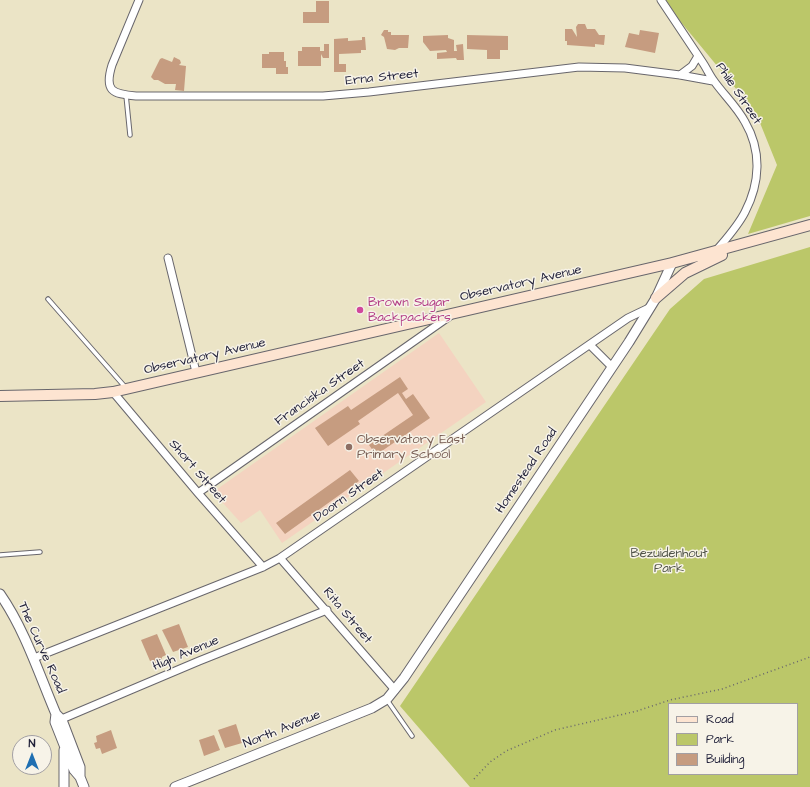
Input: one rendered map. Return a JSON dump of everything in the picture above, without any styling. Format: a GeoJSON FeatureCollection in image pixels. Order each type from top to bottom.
{"type":"FeatureCollection","features":[{"type":"Feature","properties":{"kind":"main road","name":"Observatory Avenue"},"geometry":{"type":"LineString","coordinates":[[0,396],[95,394],[113,392],[672,263],[810,225]]}},
{"type":"Feature","properties":{"kind":"main road"},"geometry":{"type":"LineString","coordinates":[[654,302],[685,273],[743,244]]}},
{"type":"Feature","properties":{"kind":"street"},"geometry":{"type":"LineString","coordinates":[[126,96],[114,92],[109,85],[109,76],[112,65],[139,0]]}},
{"type":"Feature","properties":{"kind":"street","name":"Phile Street"},"geometry":{"type":"LineString","coordinates":[[661,0],[713,81],[745,122],[753,137],[756,150],[758,162],[754,185],[745,213],[716,251]]}},
{"type":"Feature","properties":{"kind":"street"},"geometry":{"type":"LineString","coordinates":[[680,75],[692,66],[698,56]]}},
{"type":"Feature","properties":{"kind":"street","name":"Erna Street"},"geometry":{"type":"LineString","coordinates":[[126,96],[323,96],[369,92],[579,67],[626,68],[713,81]]}},
{"type":"Feature","properties":{"kind":"street"},"geometry":{"type":"LineString","coordinates":[[168,258],[196,372]]}},
{"type":"Feature","properties":{"kind":"street","name":"Homestead Road"},"geometry":{"type":"LineString","coordinates":[[396,690],[612,367],[654,302],[672,263]]}},
{"type":"Feature","properties":{"kind":"street","name":"Doorn Street"},"geometry":{"type":"LineString","coordinates":[[34,658],[263,567],[280,558],[628,318],[654,302]]}},
{"type":"Feature","properties":{"kind":"street","name":"Franciska Street"},"geometry":{"type":"LineString","coordinates":[[198,493],[456,312]]}},
{"type":"Feature","properties":{"kind":"street"},"geometry":{"type":"LineString","coordinates":[[590,345],[612,367]]}},
{"type":"Feature","properties":{"kind":"street","name":"Short Street"},"geometry":{"type":"LineString","coordinates":[[113,392],[263,567]]}},
{"type":"Feature","properties":{"kind":"street","name":"Rita Street"},"geometry":{"type":"LineString","coordinates":[[280,558],[396,690]]}},
{"type":"Feature","properties":{"kind":"street","name":"The Curve Road"},"geometry":{"type":"LineString","coordinates":[[0,594],[22,632],[58,719]]}},
{"type":"Feature","properties":{"kind":"street","name":"High Avenue"},"geometry":{"type":"LineString","coordinates":[[58,719],[327,610]]}},
{"type":"Feature","properties":{"kind":"street","name":"North Avenue"},"geometry":{"type":"LineString","coordinates":[[175,787],[372,708],[387,699],[396,690]]}},
{"type":"Feature","properties":{"kind":"street"},"geometry":{"type":"LineString","coordinates":[[58,719],[64,744],[74,770],[80,777],[84,787]]}},
{"type":"Feature","properties":{"kind":"street"},"geometry":{"type":"LineString","coordinates":[[58,719],[80,767],[80,777]]}},
{"type":"Feature","properties":{"kind":"street"},"geometry":{"type":"LineString","coordinates":[[64,744],[64,787]]}},
{"type":"Feature","properties":{"kind":"lane"},"geometry":{"type":"LineString","coordinates":[[126,96],[130,135]]}},
{"type":"Feature","properties":{"kind":"lane"},"geometry":{"type":"LineString","coordinates":[[48,298],[127,388]]}},
{"type":"Feature","properties":{"kind":"lane"},"geometry":{"type":"LineString","coordinates":[[0,555],[40,552]]}},
{"type":"Feature","properties":{"kind":"lane"},"geometry":{"type":"LineString","coordinates":[[387,699],[412,736]]}},
{"type":"Feature","properties":{"kind":"path"},"geometry":{"type":"LineString","coordinates":[[474,779],[490,762],[506,751],[555,730],[637,711],[670,700],[722,689],[810,657]]}},
{"type":"Feature","properties":{"kind":"shaded area","name":"Observatory East Primary School"},"geometry":{"type":"Polygon","coordinates":[[[439,333],[486,402],[282,543],[260,510],[241,523],[213,492],[439,333]]]}},
{"type":"Feature","properties":{"kind":"green space"},"geometry":{"type":"Polygon","coordinates":[[[666,0],[810,0],[810,216],[748,234],[777,165],[756,113],[680,21],[666,0]]]}},
{"type":"Feature","properties":{"kind":"green space","name":"Bezuidenhout Park"},"geometry":{"type":"Polygon","coordinates":[[[810,247],[810,787],[470,787],[400,706],[670,309],[704,279],[810,247]]]}},
{"type":"Feature","properties":{"kind":"building"},"geometry":{"type":"Polygon","coordinates":[[[316,1],[329,1],[329,23],[303,23],[303,12],[316,12],[316,1]]]}},
{"type":"Feature","properties":{"kind":"building"},"geometry":{"type":"Polygon","coordinates":[[[578,24],[585,24],[587,29],[595,29],[599,35],[605,35],[604,45],[595,44],[595,47],[567,45],[567,41],[565,41],[565,29],[572,29],[577,37],[576,27],[578,24]]]}},
{"type":"Feature","properties":{"kind":"building"},"geometry":{"type":"Polygon","coordinates":[[[384,30],[391,32],[391,35],[409,35],[408,48],[399,48],[395,50],[387,49],[384,37],[381,35],[384,30]]]}},
{"type":"Feature","properties":{"kind":"building"},"geometry":{"type":"Polygon","coordinates":[[[640,30],[659,33],[655,53],[625,47],[629,33],[639,35],[640,30]]]}},
{"type":"Feature","properties":{"kind":"building"},"geometry":{"type":"Polygon","coordinates":[[[448,35],[448,38],[454,40],[454,51],[457,51],[456,45],[463,44],[464,60],[457,60],[456,58],[437,59],[437,53],[447,52],[446,50],[430,51],[423,42],[423,36],[448,35]]]}},
{"type":"Feature","properties":{"kind":"building"},"geometry":{"type":"Polygon","coordinates":[[[467,35],[508,36],[508,50],[500,50],[500,59],[487,59],[487,50],[467,49],[467,35]]]}},
{"type":"Feature","properties":{"kind":"building"},"geometry":{"type":"Polygon","coordinates":[[[362,37],[365,37],[366,50],[361,50],[361,53],[339,54],[339,64],[346,64],[346,72],[334,72],[334,39],[348,38],[348,41],[362,40],[362,37]]]}},
{"type":"Feature","properties":{"kind":"building"},"geometry":{"type":"Polygon","coordinates":[[[324,44],[329,44],[329,58],[323,58],[321,54],[321,66],[298,66],[298,51],[302,51],[302,47],[320,47],[320,51],[324,51],[324,44]]]}},
{"type":"Feature","properties":{"kind":"building"},"geometry":{"type":"Polygon","coordinates":[[[269,52],[284,52],[284,61],[286,61],[286,67],[288,67],[288,74],[276,74],[276,68],[262,68],[262,54],[269,54],[269,52]]]}},
{"type":"Feature","properties":{"kind":"building"},"geometry":{"type":"Polygon","coordinates":[[[174,57],[180,60],[181,63],[179,65],[186,66],[184,91],[175,90],[176,84],[165,84],[158,80],[154,80],[151,77],[160,59],[162,58],[172,62],[174,57]]]}},
{"type":"Feature","properties":{"kind":"building"},"geometry":{"type":"Polygon","coordinates":[[[400,377],[408,389],[402,393],[406,399],[413,394],[430,418],[376,455],[369,445],[413,415],[398,393],[358,421],[360,424],[328,446],[315,428],[348,406],[351,410],[400,377]]]}},
{"type":"Feature","properties":{"kind":"building"},"geometry":{"type":"Polygon","coordinates":[[[350,470],[359,481],[285,534],[276,523],[350,470]]]}},
{"type":"Feature","properties":{"kind":"building"},"geometry":{"type":"Polygon","coordinates":[[[179,624],[188,647],[173,652],[162,630],[179,624]]]}},
{"type":"Feature","properties":{"kind":"building"},"geometry":{"type":"Polygon","coordinates":[[[157,634],[166,655],[162,657],[162,660],[155,663],[154,660],[150,661],[141,640],[157,634]]]}},
{"type":"Feature","properties":{"kind":"building"},"geometry":{"type":"Polygon","coordinates":[[[236,724],[242,743],[225,748],[218,730],[236,724]]]}},
{"type":"Feature","properties":{"kind":"building"},"geometry":{"type":"Polygon","coordinates":[[[111,730],[117,748],[102,754],[100,748],[96,749],[94,743],[97,742],[96,736],[111,730]]]}},
{"type":"Feature","properties":{"kind":"building"},"geometry":{"type":"Polygon","coordinates":[[[214,735],[220,750],[204,756],[199,740],[214,735]]]}},
{"type":"Feature","properties":{"kind":"place","name":"Brown Sugar Backpackers"},"geometry":{"type":"Point","coordinates":[360,310]}},
{"type":"Feature","properties":{"kind":"place","name":"Observatory East Primary School"},"geometry":{"type":"Point","coordinates":[349,447]}}]}
